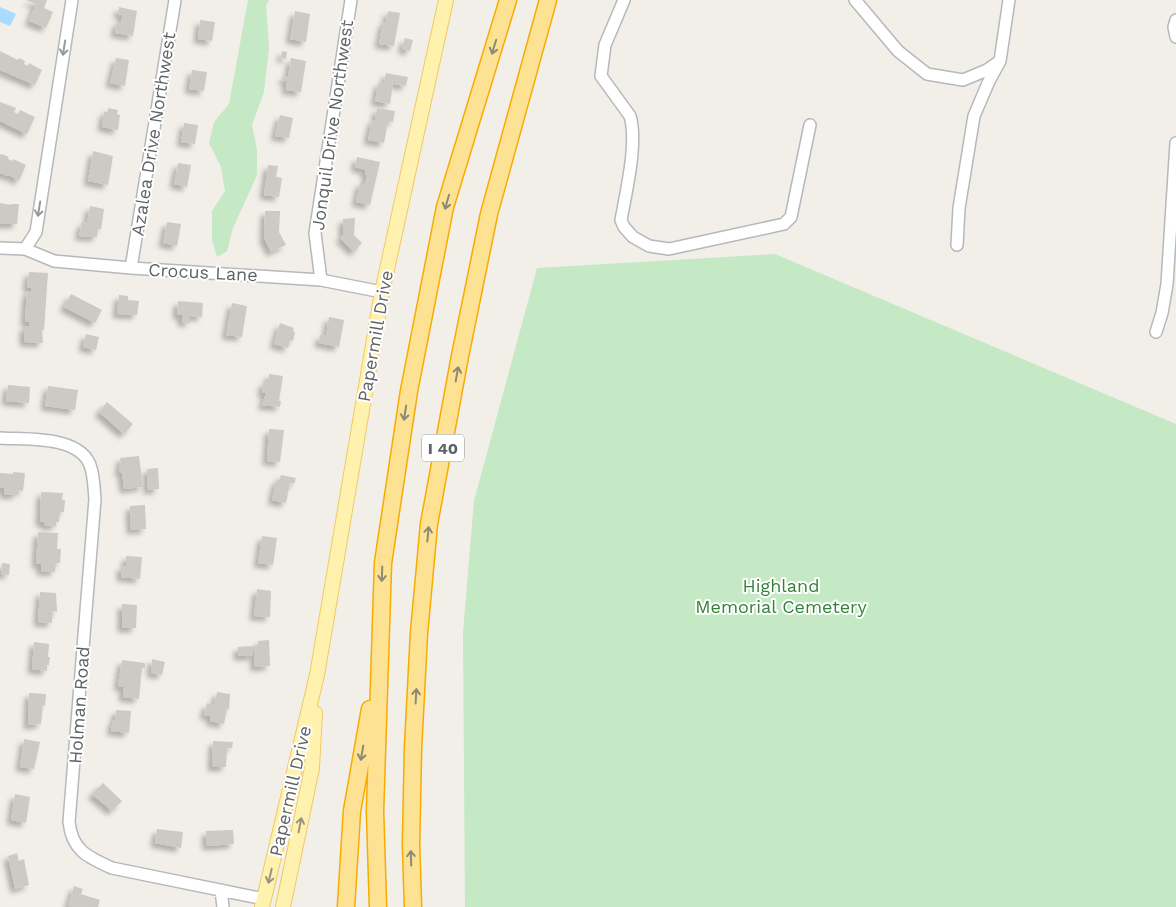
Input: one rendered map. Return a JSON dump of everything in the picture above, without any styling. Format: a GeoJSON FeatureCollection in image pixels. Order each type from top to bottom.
{"type":"FeatureCollection","features":[{"type":"Feature","properties":{"kind":"highway","name":"I 40"},"geometry":{"type":"LineString","coordinates":[[378,907],[375,811],[383,563],[411,381],[445,207],[508,0]]}},
{"type":"Feature","properties":{"kind":"highway","name":"I 40"},"geometry":{"type":"LineString","coordinates":[[412,907],[410,844],[413,748],[419,633],[429,524],[489,214],[548,0]]}},
{"type":"Feature","properties":{"kind":"highway"},"geometry":{"type":"LineString","coordinates":[[346,907],[352,811],[380,653]]}},
{"type":"Feature","properties":{"kind":"main road","name":"Papermill Drive"},"geometry":{"type":"LineString","coordinates":[[263,903],[317,675],[382,292],[446,0]]}},
{"type":"Feature","properties":{"kind":"main road","name":"Papermill Drive"},"geometry":{"type":"LineString","coordinates":[[283,907],[312,768],[317,675]]}},
{"type":"Feature","properties":{"kind":"street"},"geometry":{"type":"LineString","coordinates":[[25,249],[36,232],[72,0]]}},
{"type":"Feature","properties":{"kind":"street","name":"Azalea Drive Northwest"},"geometry":{"type":"LineString","coordinates":[[132,268],[175,0]]}},
{"type":"Feature","properties":{"kind":"street","name":"Jonquil Drive Northwest"},"geometry":{"type":"LineString","coordinates":[[321,280],[315,233],[351,0]]}},
{"type":"Feature","properties":{"kind":"street"},"geometry":{"type":"LineString","coordinates":[[624,0],[605,45],[601,76],[630,116],[632,123],[632,149],[622,220],[624,227],[633,237],[649,246],[669,249],[784,224],[790,217],[810,125]]}},
{"type":"Feature","properties":{"kind":"street"},"geometry":{"type":"LineString","coordinates":[[855,0],[898,51],[927,74],[963,80],[987,70],[1000,60]]}},
{"type":"Feature","properties":{"kind":"street"},"geometry":{"type":"LineString","coordinates":[[957,245],[959,208],[974,116],[988,81],[1000,60],[1009,0]]}},
{"type":"Feature","properties":{"kind":"street"},"geometry":{"type":"LineString","coordinates":[[1176,20],[1174,27],[1176,36]]}},
{"type":"Feature","properties":{"kind":"street"},"geometry":{"type":"LineString","coordinates":[[1156,332],[1162,313],[1167,284],[1176,143]]}},
{"type":"Feature","properties":{"kind":"street","name":"Crocus Lane"},"geometry":{"type":"LineString","coordinates":[[0,248],[25,249],[54,261],[321,280],[382,292]]}},
{"type":"Feature","properties":{"kind":"street","name":"Holman Road"},"geometry":{"type":"LineString","coordinates":[[0,438],[62,443],[79,450],[91,466],[95,499],[69,822],[70,835],[77,848],[94,860],[112,868],[221,890],[263,903]]}},
{"type":"Feature","properties":{"kind":"street"},"geometry":{"type":"LineString","coordinates":[[221,890],[223,907]]}},
{"type":"Feature","properties":{"kind":"green space"},"geometry":{"type":"Polygon","coordinates":[[[248,0],[269,0],[266,6],[269,48],[264,92],[252,125],[257,149],[257,175],[233,228],[227,251],[217,257],[212,240],[212,211],[225,191],[221,167],[209,143],[214,122],[229,104],[248,0]]]}},
{"type":"Feature","properties":{"kind":"green space","name":"Highland Memorial Cemetery"},"geometry":{"type":"Polygon","coordinates":[[[775,254],[1176,424],[1176,907],[465,907],[463,633],[474,501],[537,268],[775,254]]]}},
{"type":"Feature","properties":{"kind":"water"},"geometry":{"type":"Polygon","coordinates":[[[0,7],[16,14],[10,26],[0,22],[0,7]]]}},
{"type":"Feature","properties":{"kind":"building"},"geometry":{"type":"Polygon","coordinates":[[[26,0],[47,0],[44,8],[53,12],[46,28],[29,21],[36,4],[26,0]]]}},
{"type":"Feature","properties":{"kind":"building"},"geometry":{"type":"Polygon","coordinates":[[[119,7],[137,11],[133,36],[115,33],[117,22],[121,22],[123,15],[118,14],[119,7]]]}},
{"type":"Feature","properties":{"kind":"building"},"geometry":{"type":"Polygon","coordinates":[[[295,11],[310,14],[306,42],[290,39],[295,11]]]}},
{"type":"Feature","properties":{"kind":"building"},"geometry":{"type":"Polygon","coordinates":[[[388,11],[400,13],[394,46],[379,44],[383,22],[386,22],[388,11]]]}},
{"type":"Feature","properties":{"kind":"building"},"geometry":{"type":"Polygon","coordinates":[[[200,20],[215,22],[212,41],[198,39],[200,20]]]}},
{"type":"Feature","properties":{"kind":"building"},"geometry":{"type":"Polygon","coordinates":[[[405,38],[413,40],[410,51],[402,49],[405,38]]]}},
{"type":"Feature","properties":{"kind":"building"},"geometry":{"type":"Polygon","coordinates":[[[0,51],[18,60],[19,58],[25,61],[24,64],[28,66],[29,63],[42,70],[35,85],[0,70],[0,51]]]}},
{"type":"Feature","properties":{"kind":"building"},"geometry":{"type":"Polygon","coordinates":[[[282,51],[287,52],[286,59],[281,58],[282,51]]]}},
{"type":"Feature","properties":{"kind":"building"},"geometry":{"type":"Polygon","coordinates":[[[116,58],[129,60],[125,86],[110,83],[116,58]]]}},
{"type":"Feature","properties":{"kind":"building"},"geometry":{"type":"Polygon","coordinates":[[[291,58],[306,61],[301,92],[286,90],[287,81],[283,80],[283,76],[288,77],[291,58]]]}},
{"type":"Feature","properties":{"kind":"building"},"geometry":{"type":"Polygon","coordinates":[[[192,70],[207,72],[204,91],[189,89],[192,70]]]}},
{"type":"Feature","properties":{"kind":"building"},"geometry":{"type":"Polygon","coordinates":[[[386,73],[408,77],[406,86],[393,84],[390,104],[375,101],[379,82],[384,83],[386,73]]]}},
{"type":"Feature","properties":{"kind":"building"},"geometry":{"type":"Polygon","coordinates":[[[0,102],[16,108],[14,112],[18,114],[20,110],[35,117],[27,134],[0,121],[0,102]]]}},
{"type":"Feature","properties":{"kind":"building"},"geometry":{"type":"Polygon","coordinates":[[[108,108],[118,110],[117,114],[120,115],[118,130],[102,127],[104,112],[108,112],[108,108]]]}},
{"type":"Feature","properties":{"kind":"building"},"geometry":{"type":"Polygon","coordinates":[[[377,108],[395,111],[393,122],[388,121],[384,143],[368,140],[372,120],[375,121],[377,108]]]}},
{"type":"Feature","properties":{"kind":"building"},"geometry":{"type":"Polygon","coordinates":[[[280,115],[293,118],[289,138],[275,136],[280,115]]]}},
{"type":"Feature","properties":{"kind":"building"},"geometry":{"type":"Polygon","coordinates":[[[184,123],[198,125],[195,144],[181,142],[184,123]]]}},
{"type":"Feature","properties":{"kind":"building"},"geometry":{"type":"Polygon","coordinates":[[[93,151],[113,156],[108,185],[88,181],[93,151]]]}},
{"type":"Feature","properties":{"kind":"building"},"geometry":{"type":"Polygon","coordinates":[[[0,155],[9,157],[8,159],[12,161],[13,159],[26,165],[19,181],[9,175],[0,173],[0,155]]]}},
{"type":"Feature","properties":{"kind":"building"},"geometry":{"type":"Polygon","coordinates":[[[357,157],[380,162],[370,205],[356,202],[360,183],[365,183],[367,175],[365,174],[366,170],[355,167],[357,157]]]}},
{"type":"Feature","properties":{"kind":"building"},"geometry":{"type":"Polygon","coordinates":[[[178,163],[191,165],[187,187],[174,184],[178,163]]]}},
{"type":"Feature","properties":{"kind":"building"},"geometry":{"type":"Polygon","coordinates":[[[268,165],[278,166],[276,177],[282,178],[279,197],[264,195],[268,165]]]}},
{"type":"Feature","properties":{"kind":"building"},"geometry":{"type":"Polygon","coordinates":[[[0,203],[19,204],[17,224],[0,224],[0,203]]]}},
{"type":"Feature","properties":{"kind":"building"},"geometry":{"type":"Polygon","coordinates":[[[90,206],[104,209],[101,229],[98,229],[97,237],[79,236],[82,222],[87,223],[90,206]]]}},
{"type":"Feature","properties":{"kind":"building"},"geometry":{"type":"Polygon","coordinates":[[[265,211],[280,211],[279,232],[286,245],[271,252],[264,238],[265,211]]]}},
{"type":"Feature","properties":{"kind":"building"},"geometry":{"type":"Polygon","coordinates":[[[355,218],[354,235],[362,243],[354,252],[340,238],[343,235],[343,219],[355,218]]]}},
{"type":"Feature","properties":{"kind":"building"},"geometry":{"type":"Polygon","coordinates":[[[167,222],[181,224],[177,246],[163,243],[167,222]]]}},
{"type":"Feature","properties":{"kind":"building"},"geometry":{"type":"Polygon","coordinates":[[[29,272],[48,273],[44,330],[42,330],[43,343],[24,342],[24,326],[29,327],[29,322],[25,322],[27,291],[31,292],[31,288],[27,287],[29,272]]]}},
{"type":"Feature","properties":{"kind":"building"},"geometry":{"type":"Polygon","coordinates":[[[71,294],[102,310],[95,323],[64,307],[71,294]]]}},
{"type":"Feature","properties":{"kind":"building"},"geometry":{"type":"Polygon","coordinates":[[[119,295],[128,296],[128,300],[139,301],[137,315],[117,314],[119,295]]]}},
{"type":"Feature","properties":{"kind":"building"},"geometry":{"type":"Polygon","coordinates":[[[178,301],[203,303],[202,317],[190,316],[190,323],[182,322],[182,315],[177,315],[178,301]]]}},
{"type":"Feature","properties":{"kind":"building"},"geometry":{"type":"Polygon","coordinates":[[[232,303],[247,306],[242,337],[226,335],[232,303]]]}},
{"type":"Feature","properties":{"kind":"building"},"geometry":{"type":"Polygon","coordinates":[[[329,317],[344,320],[339,347],[319,343],[320,335],[326,336],[329,317]]]}},
{"type":"Feature","properties":{"kind":"building"},"geometry":{"type":"Polygon","coordinates":[[[280,323],[294,328],[293,341],[290,340],[288,348],[274,344],[280,323]]]}},
{"type":"Feature","properties":{"kind":"building"},"geometry":{"type":"Polygon","coordinates":[[[86,334],[99,337],[96,350],[83,347],[86,334]]]}},
{"type":"Feature","properties":{"kind":"building"},"geometry":{"type":"Polygon","coordinates":[[[269,374],[283,376],[279,401],[281,401],[280,407],[262,405],[266,393],[262,393],[263,382],[268,383],[269,374]]]}},
{"type":"Feature","properties":{"kind":"building"},"geometry":{"type":"Polygon","coordinates":[[[8,385],[30,387],[29,403],[6,401],[8,385]]]}},
{"type":"Feature","properties":{"kind":"building"},"geometry":{"type":"Polygon","coordinates":[[[48,386],[78,390],[75,410],[45,406],[48,386]]]}},
{"type":"Feature","properties":{"kind":"building"},"geometry":{"type":"Polygon","coordinates":[[[107,402],[133,424],[124,434],[99,412],[107,402]]]}},
{"type":"Feature","properties":{"kind":"building"},"geometry":{"type":"Polygon","coordinates":[[[269,429],[284,430],[280,462],[267,461],[269,429]]]}},
{"type":"Feature","properties":{"kind":"building"},"geometry":{"type":"Polygon","coordinates":[[[139,456],[143,487],[124,489],[122,472],[120,473],[120,458],[139,456]]]}},
{"type":"Feature","properties":{"kind":"building"},"geometry":{"type":"Polygon","coordinates":[[[158,468],[159,489],[148,490],[147,469],[158,468]]]}},
{"type":"Feature","properties":{"kind":"building"},"geometry":{"type":"Polygon","coordinates":[[[13,472],[25,473],[23,491],[17,490],[17,495],[4,494],[4,488],[0,487],[0,473],[13,474],[13,472]]]}},
{"type":"Feature","properties":{"kind":"building"},"geometry":{"type":"Polygon","coordinates":[[[281,475],[296,478],[294,484],[290,483],[286,503],[272,500],[276,481],[279,481],[281,475]]]}},
{"type":"Feature","properties":{"kind":"building"},"geometry":{"type":"Polygon","coordinates":[[[41,492],[63,493],[62,500],[65,500],[64,512],[60,512],[59,522],[56,522],[56,526],[44,525],[45,522],[40,522],[41,492]]]}},
{"type":"Feature","properties":{"kind":"building"},"geometry":{"type":"Polygon","coordinates":[[[145,505],[146,529],[131,530],[130,506],[145,505]]]}},
{"type":"Feature","properties":{"kind":"building"},"geometry":{"type":"Polygon","coordinates":[[[38,532],[58,533],[57,549],[61,549],[60,563],[56,563],[55,572],[41,571],[41,564],[36,564],[38,532]]]}},
{"type":"Feature","properties":{"kind":"building"},"geometry":{"type":"Polygon","coordinates":[[[262,536],[277,538],[273,565],[258,563],[262,536]]]}},
{"type":"Feature","properties":{"kind":"building"},"geometry":{"type":"Polygon","coordinates":[[[126,556],[142,557],[140,579],[121,577],[121,566],[126,567],[126,556]]]}},
{"type":"Feature","properties":{"kind":"building"},"geometry":{"type":"Polygon","coordinates":[[[2,563],[10,564],[9,575],[1,574],[2,563]]]}},
{"type":"Feature","properties":{"kind":"building"},"geometry":{"type":"Polygon","coordinates":[[[257,589],[271,591],[270,617],[254,616],[257,589]]]}},
{"type":"Feature","properties":{"kind":"building"},"geometry":{"type":"Polygon","coordinates":[[[40,592],[56,593],[57,612],[53,611],[52,623],[38,622],[40,592]]]}},
{"type":"Feature","properties":{"kind":"building"},"geometry":{"type":"Polygon","coordinates":[[[122,604],[137,605],[136,628],[122,628],[122,604]]]}},
{"type":"Feature","properties":{"kind":"building"},"geometry":{"type":"Polygon","coordinates":[[[269,640],[270,666],[255,667],[254,646],[258,646],[258,641],[269,640]]]}},
{"type":"Feature","properties":{"kind":"building"},"geometry":{"type":"Polygon","coordinates":[[[34,642],[49,644],[48,657],[50,657],[47,671],[32,669],[34,642]]]}},
{"type":"Feature","properties":{"kind":"building"},"geometry":{"type":"Polygon","coordinates":[[[253,646],[253,656],[238,656],[238,647],[253,646]]]}},
{"type":"Feature","properties":{"kind":"building"},"geometry":{"type":"Polygon","coordinates":[[[152,659],[165,662],[162,675],[151,673],[152,659]]]}},
{"type":"Feature","properties":{"kind":"building"},"geometry":{"type":"Polygon","coordinates":[[[122,660],[145,663],[145,668],[142,668],[139,699],[123,697],[124,687],[118,686],[122,660]]]}},
{"type":"Feature","properties":{"kind":"building"},"geometry":{"type":"Polygon","coordinates":[[[217,692],[230,694],[229,710],[227,709],[224,724],[210,721],[211,716],[204,715],[207,703],[214,705],[217,692]]]}},
{"type":"Feature","properties":{"kind":"building"},"geometry":{"type":"Polygon","coordinates":[[[29,693],[46,694],[41,724],[28,725],[29,693]]]}},
{"type":"Feature","properties":{"kind":"building"},"geometry":{"type":"Polygon","coordinates":[[[116,710],[131,711],[129,733],[111,731],[116,710]]]}},
{"type":"Feature","properties":{"kind":"building"},"geometry":{"type":"Polygon","coordinates":[[[24,739],[40,742],[34,769],[20,767],[24,739]]]}},
{"type":"Feature","properties":{"kind":"building"},"geometry":{"type":"Polygon","coordinates":[[[213,741],[233,742],[232,748],[227,748],[226,767],[212,767],[213,741]]]}},
{"type":"Feature","properties":{"kind":"building"},"geometry":{"type":"Polygon","coordinates":[[[103,783],[122,801],[112,811],[92,794],[103,783]]]}},
{"type":"Feature","properties":{"kind":"building"},"geometry":{"type":"Polygon","coordinates":[[[15,794],[30,797],[26,823],[11,820],[15,794]]]}},
{"type":"Feature","properties":{"kind":"building"},"geometry":{"type":"Polygon","coordinates":[[[157,829],[183,832],[181,848],[155,843],[157,829]]]}},
{"type":"Feature","properties":{"kind":"building"},"geometry":{"type":"Polygon","coordinates":[[[233,830],[234,844],[207,846],[206,831],[233,830]]]}},
{"type":"Feature","properties":{"kind":"building"},"geometry":{"type":"Polygon","coordinates":[[[17,853],[19,861],[24,859],[29,885],[15,889],[8,856],[17,853]]]}},
{"type":"Feature","properties":{"kind":"building"},"geometry":{"type":"Polygon","coordinates":[[[74,886],[83,889],[81,894],[100,900],[98,907],[68,906],[74,886]]]}}]}
